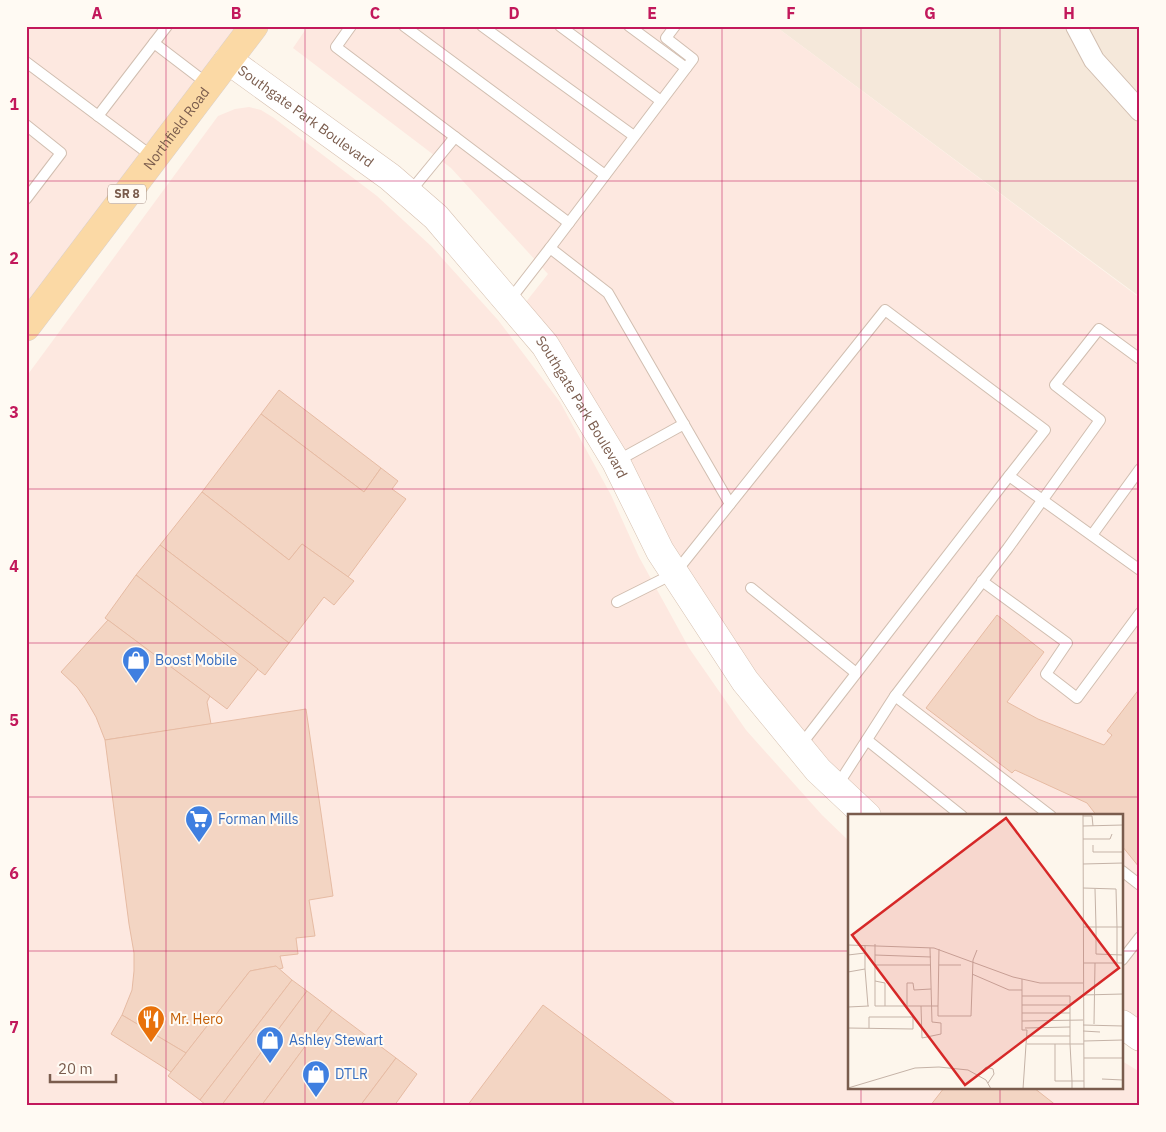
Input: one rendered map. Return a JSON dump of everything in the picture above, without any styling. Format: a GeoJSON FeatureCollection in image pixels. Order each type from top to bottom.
{"type":"FeatureCollection","features":[{"type":"Feature","properties":{"kind":"main road","name":"Northfield Road"},"geometry":{"type":"LineString","coordinates":[[26,327],[254,26]]}},
{"type":"Feature","properties":{"kind":"street"},"geometry":{"type":"LineString","coordinates":[[1076,26],[1094,60],[1140,111]]}},
{"type":"Feature","properties":{"kind":"street","name":"Southgate Park Boulevard"},"geometry":{"type":"LineString","coordinates":[[228,60],[390,177],[436,217],[546,344],[616,462],[660,550],[745,681],[818,770],[865,814]]}},
{"type":"Feature","properties":{"kind":"street"},"geometry":{"type":"LineString","coordinates":[[1124,1025],[1140,1036]]}},
{"type":"Feature","properties":{"kind":"lane"},"geometry":{"type":"LineString","coordinates":[[98,116],[167,26]]}},
{"type":"Feature","properties":{"kind":"lane"},"geometry":{"type":"LineString","coordinates":[[351,26],[336,47],[569,223]]}},
{"type":"Feature","properties":{"kind":"lane"},"geometry":{"type":"LineString","coordinates":[[404,26],[605,175]]}},
{"type":"Feature","properties":{"kind":"lane"},"geometry":{"type":"LineString","coordinates":[[482,26],[634,136]]}},
{"type":"Feature","properties":{"kind":"lane"},"geometry":{"type":"LineString","coordinates":[[560,26],[662,101]]}},
{"type":"Feature","properties":{"kind":"lane"},"geometry":{"type":"LineString","coordinates":[[630,26],[686,68]]}},
{"type":"Feature","properties":{"kind":"lane"},"geometry":{"type":"LineString","coordinates":[[508,301],[693,59],[666,38],[675,26]]}},
{"type":"Feature","properties":{"kind":"lane"},"geometry":{"type":"LineString","coordinates":[[154,43],[210,85]]}},
{"type":"Feature","properties":{"kind":"lane"},"geometry":{"type":"LineString","coordinates":[[26,62],[154,158]]}},
{"type":"Feature","properties":{"kind":"lane"},"geometry":{"type":"LineString","coordinates":[[26,125],[61,153],[26,199]]}},
{"type":"Feature","properties":{"kind":"lane"},"geometry":{"type":"LineString","coordinates":[[408,193],[455,137]]}},
{"type":"Feature","properties":{"kind":"lane"},"geometry":{"type":"LineString","coordinates":[[550,248],[608,293],[730,504]]}},
{"type":"Feature","properties":{"kind":"lane"},"geometry":{"type":"LineString","coordinates":[[617,602],[675,573],[885,310],[1044,430],[799,746]]}},
{"type":"Feature","properties":{"kind":"lane"},"geometry":{"type":"LineString","coordinates":[[837,787],[895,696],[1008,548],[1100,420],[1055,385],[1099,329],[1140,359]]}},
{"type":"Feature","properties":{"kind":"lane"},"geometry":{"type":"LineString","coordinates":[[616,462],[684,424]]}},
{"type":"Feature","properties":{"kind":"lane"},"geometry":{"type":"LineString","coordinates":[[1092,535],[1140,469]]}},
{"type":"Feature","properties":{"kind":"lane"},"geometry":{"type":"LineString","coordinates":[[1009,476],[1140,570]]}},
{"type":"Feature","properties":{"kind":"lane"},"geometry":{"type":"LineString","coordinates":[[982,581],[1067,643],[1046,674],[1077,698],[1140,613]]}},
{"type":"Feature","properties":{"kind":"lane"},"geometry":{"type":"LineString","coordinates":[[751,588],[856,674]]}},
{"type":"Feature","properties":{"kind":"lane"},"geometry":{"type":"LineString","coordinates":[[895,696],[1048,814]]}},
{"type":"Feature","properties":{"kind":"lane"},"geometry":{"type":"LineString","coordinates":[[867,740],[960,814]]}},
{"type":"Feature","properties":{"kind":"lane"},"geometry":{"type":"LineString","coordinates":[[1124,872],[1140,884]]}},
{"type":"Feature","properties":{"kind":"lane"},"geometry":{"type":"LineString","coordinates":[[1126,946],[1140,937]]}},
{"type":"Feature","properties":{"kind":"shaded area"},"geometry":{"type":"Polygon","coordinates":[[[26,26],[253,26],[26,327],[26,26]]]}},
{"type":"Feature","properties":{"kind":"shaded area"},"geometry":{"type":"Polygon","coordinates":[[[308,26],[775,26],[1140,298],[1140,1037],[1124,1025],[1124,814],[865,814],[818,770],[518,312],[548,274],[451,168],[293,48],[308,26]]]}},
{"type":"Feature","properties":{"kind":"shaded area"},"geometry":{"type":"Polygon","coordinates":[[[775,26],[1140,26],[1140,297],[775,26]]]}},
{"type":"Feature","properties":{"kind":"shaded area"},"geometry":{"type":"Polygon","coordinates":[[[249,107],[261,110],[377,196],[431,246],[498,320],[560,402],[611,495],[639,557],[689,648],[746,730],[822,815],[848,840],[848,1090],[1124,1090],[1124,1062],[1140,1072],[1140,1106],[26,1106],[26,377],[218,116],[235,109],[249,107]]]}},
{"type":"Feature","properties":{"kind":"building"},"geometry":{"type":"Polygon","coordinates":[[[279,390],[381,468],[364,492],[261,414],[279,390]]]}},
{"type":"Feature","properties":{"kind":"building"},"geometry":{"type":"Polygon","coordinates":[[[261,414],[364,492],[381,468],[398,481],[392,489],[406,499],[348,577],[302,544],[289,560],[202,492],[261,414]]]}},
{"type":"Feature","properties":{"kind":"building"},"geometry":{"type":"Polygon","coordinates":[[[202,492],[289,560],[302,544],[354,581],[334,605],[324,597],[289,643],[160,545],[202,492]]]}},
{"type":"Feature","properties":{"kind":"building"},"geometry":{"type":"Polygon","coordinates":[[[160,545],[289,643],[265,675],[136,575],[160,545]]]}},
{"type":"Feature","properties":{"kind":"building"},"geometry":{"type":"Polygon","coordinates":[[[136,575],[258,669],[227,709],[105,618],[136,575]]]}},
{"type":"Feature","properties":{"kind":"building"},"geometry":{"type":"Polygon","coordinates":[[[997,615],[1044,652],[1007,702],[1038,719],[1104,745],[1112,735],[1107,731],[1140,688],[1139,867],[1124,848],[1124,814],[1095,814],[1087,803],[1015,770],[1012,773],[926,708],[997,615]]]}},
{"type":"Feature","properties":{"kind":"building"},"geometry":{"type":"Polygon","coordinates":[[[108,620],[210,696],[207,702],[211,724],[105,740],[96,717],[85,698],[77,687],[61,672],[108,620]]]}},
{"type":"Feature","properties":{"kind":"building"},"geometry":{"type":"Polygon","coordinates":[[[306,709],[333,896],[309,900],[315,936],[296,938],[298,954],[280,956],[283,968],[279,969],[276,966],[250,971],[186,1053],[122,1015],[132,990],[134,953],[105,740],[306,709]]]}},
{"type":"Feature","properties":{"kind":"building"},"geometry":{"type":"Polygon","coordinates":[[[276,966],[292,980],[200,1100],[168,1076],[250,971],[276,966]]]}},
{"type":"Feature","properties":{"kind":"building"},"geometry":{"type":"Polygon","coordinates":[[[292,980],[307,991],[221,1106],[207,1106],[200,1100],[292,980]]]}},
{"type":"Feature","properties":{"kind":"building"},"geometry":{"type":"Polygon","coordinates":[[[307,991],[332,1010],[261,1106],[221,1106],[307,991]]]}},
{"type":"Feature","properties":{"kind":"building"},"geometry":{"type":"Polygon","coordinates":[[[543,1005],[678,1106],[467,1106],[543,1005]]]}},
{"type":"Feature","properties":{"kind":"building"},"geometry":{"type":"Polygon","coordinates":[[[332,1010],[396,1058],[360,1106],[261,1106],[332,1010]]]}},
{"type":"Feature","properties":{"kind":"building"},"geometry":{"type":"Polygon","coordinates":[[[122,1015],[186,1053],[171,1072],[111,1034],[122,1015]]]}},
{"type":"Feature","properties":{"kind":"building"},"geometry":{"type":"Polygon","coordinates":[[[396,1058],[417,1074],[394,1106],[360,1106],[396,1058]]]}},
{"type":"Feature","properties":{"kind":"building"},"geometry":{"type":"Polygon","coordinates":[[[942,1090],[1037,1090],[1057,1106],[930,1106],[942,1090]]]}},
{"type":"Feature","properties":{"kind":"place","name":"Boost Mobile"},"geometry":{"type":"Point","coordinates":[136,684]}},
{"type":"Feature","properties":{"kind":"place","name":"Forman Mills"},"geometry":{"type":"Point","coordinates":[199,843]}},
{"type":"Feature","properties":{"kind":"place","name":"Mr. Hero"},"geometry":{"type":"Point","coordinates":[151,1043]}},
{"type":"Feature","properties":{"kind":"place","name":"Ashley Stewart"},"geometry":{"type":"Point","coordinates":[270,1064]}},
{"type":"Feature","properties":{"kind":"place","name":"DTLR"},"geometry":{"type":"Point","coordinates":[316,1098]}}]}
